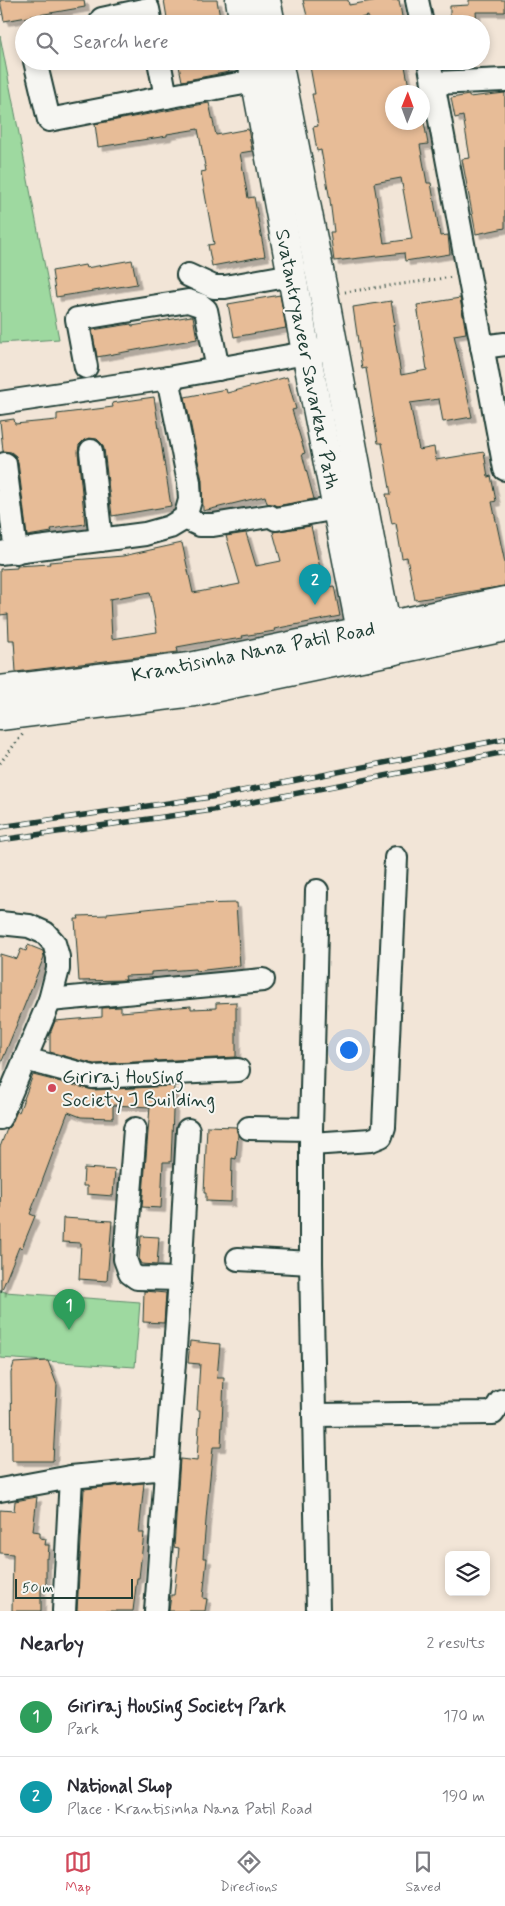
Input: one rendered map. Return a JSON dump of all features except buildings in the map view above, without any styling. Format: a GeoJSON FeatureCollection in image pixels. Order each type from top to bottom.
{"type":"FeatureCollection","features":[{"type":"Feature","properties":{"kind":"main road"},"geometry":{"type":"LineString","coordinates":[[240,0],[242,15]]}},
{"type":"Feature","properties":{"kind":"main road"},"geometry":{"type":"LineString","coordinates":[[266,0],[269,15]]}},
{"type":"Feature","properties":{"kind":"main road","name":"Svatantryaveer Savarkar Path"},"geometry":{"type":"LineString","coordinates":[[265,76],[292,276],[306,352],[337,508],[376,641]]}},
{"type":"Feature","properties":{"kind":"main road","name":"Svatantryaveer Savarkar Path"},"geometry":{"type":"LineString","coordinates":[[265,76],[324,295],[334,348],[376,641]]}},
{"type":"Feature","properties":{"kind":"main road","name":"Krantisinha Nana Patil Road"},"geometry":{"type":"LineString","coordinates":[[0,716],[194,692],[376,641],[505,601]]}},
{"type":"Feature","properties":{"kind":"main road","name":"Krantisinha Nana Patil Road"},"geometry":{"type":"LineString","coordinates":[[0,690],[376,641],[505,627]]}},
{"type":"Feature","properties":{"kind":"street"},"geometry":{"type":"LineString","coordinates":[[417,0],[420,15]]}},
{"type":"Feature","properties":{"kind":"street"},"geometry":{"type":"LineString","coordinates":[[120,15],[148,9],[149,15]]}},
{"type":"Feature","properties":{"kind":"street"},"geometry":{"type":"LineString","coordinates":[[37,70],[49,120],[265,76]]}},
{"type":"Feature","properties":{"kind":"street"},"geometry":{"type":"LineString","coordinates":[[161,70],[166,97]]}},
{"type":"Feature","properties":{"kind":"street"},"geometry":{"type":"LineString","coordinates":[[431,70],[505,469]]}},
{"type":"Feature","properties":{"kind":"street"},"geometry":{"type":"LineString","coordinates":[[434,83],[505,80]]}},
{"type":"Feature","properties":{"kind":"street"},"geometry":{"type":"LineString","coordinates":[[188,276],[214,287],[225,287],[292,276]]}},
{"type":"Feature","properties":{"kind":"street"},"geometry":{"type":"LineString","coordinates":[[86,367],[77,318],[188,301],[200,305],[206,310],[218,368]]}},
{"type":"Feature","properties":{"kind":"street"},"geometry":{"type":"LineString","coordinates":[[482,347],[505,344]]}},
{"type":"Feature","properties":{"kind":"street"},"geometry":{"type":"LineString","coordinates":[[0,403],[168,378],[334,348]]}},
{"type":"Feature","properties":{"kind":"street"},"geometry":{"type":"LineString","coordinates":[[5,464],[8,552],[145,534],[170,527],[185,518],[190,500],[189,482],[168,378]]}},
{"type":"Feature","properties":{"kind":"street"},"geometry":{"type":"LineString","coordinates":[[91,451],[101,540]]}},
{"type":"Feature","properties":{"kind":"street"},"geometry":{"type":"LineString","coordinates":[[185,518],[200,524],[212,525],[337,508]]}},
{"type":"Feature","properties":{"kind":"street"},"geometry":{"type":"LineString","coordinates":[[249,1128],[311,1136],[371,1140],[380,1136],[384,1127],[396,858]]}},
{"type":"Feature","properties":{"kind":"street"},"geometry":{"type":"LineString","coordinates":[[317,891],[311,1136],[311,1263],[318,1611]]}},
{"type":"Feature","properties":{"kind":"street"},"geometry":{"type":"LineString","coordinates":[[0,923],[29,926],[46,933],[54,943],[58,957],[58,969],[50,1000],[0,1118]]}},
{"type":"Feature","properties":{"kind":"street"},"geometry":{"type":"LineString","coordinates":[[50,1000],[263,980]]}},
{"type":"Feature","properties":{"kind":"street"},"geometry":{"type":"LineString","coordinates":[[25,1058],[93,1077],[238,1070]]}},
{"type":"Feature","properties":{"kind":"street"},"geometry":{"type":"LineString","coordinates":[[135,1129],[125,1259],[130,1273],[137,1278],[180,1279]]}},
{"type":"Feature","properties":{"kind":"street"},"geometry":{"type":"LineString","coordinates":[[156,1611],[180,1279],[188,1130]]}},
{"type":"Feature","properties":{"kind":"street"},"geometry":{"type":"LineString","coordinates":[[238,1258],[311,1263]]}},
{"type":"Feature","properties":{"kind":"street"},"geometry":{"type":"LineString","coordinates":[[314,1415],[493,1413],[501,1401],[505,1400]]}},
{"type":"Feature","properties":{"kind":"street"},"geometry":{"type":"LineString","coordinates":[[0,1490],[71,1477],[166,1468]]}},
{"type":"Feature","properties":{"kind":"street"},"geometry":{"type":"LineString","coordinates":[[64,1611],[71,1477]]}},
{"type":"Feature","properties":{"kind":"path"},"geometry":{"type":"LineString","coordinates":[[324,295],[468,275]]}},
{"type":"Feature","properties":{"kind":"path"},"geometry":{"type":"LineString","coordinates":[[0,763],[30,725],[30,713]]}},
{"type":"Feature","properties":{"kind":"green space"},"geometry":{"type":"Polygon","coordinates":[[[0,36],[59,339],[0,343],[0,36]]]}},
{"type":"Feature","properties":{"kind":"green space"},"geometry":{"type":"Polygon","coordinates":[[[0,1290],[5,1292],[140,1302],[135,1367],[0,1358],[0,1290]]]}},
{"type":"Feature","properties":{"kind":"railway"},"geometry":{"type":"LineString","coordinates":[[0,827],[211,797],[505,739]]}},
{"type":"Feature","properties":{"kind":"railway"},"geometry":{"type":"LineString","coordinates":[[0,840],[213,810],[505,752]]}},
{"type":"Feature","properties":{"kind":"place","name":"National Shop"},"geometry":{"type":"Point","coordinates":[315,605]}},
{"type":"Feature","properties":{"kind":"place","name":"Giriraj Housing Society J Building"},"geometry":{"type":"Point","coordinates":[52,1088]}},
{"type":"Feature","properties":{"kind":"place","name":"Giriraj Housing Society Park"},"geometry":{"type":"Point","coordinates":[69,1330]}}]}
